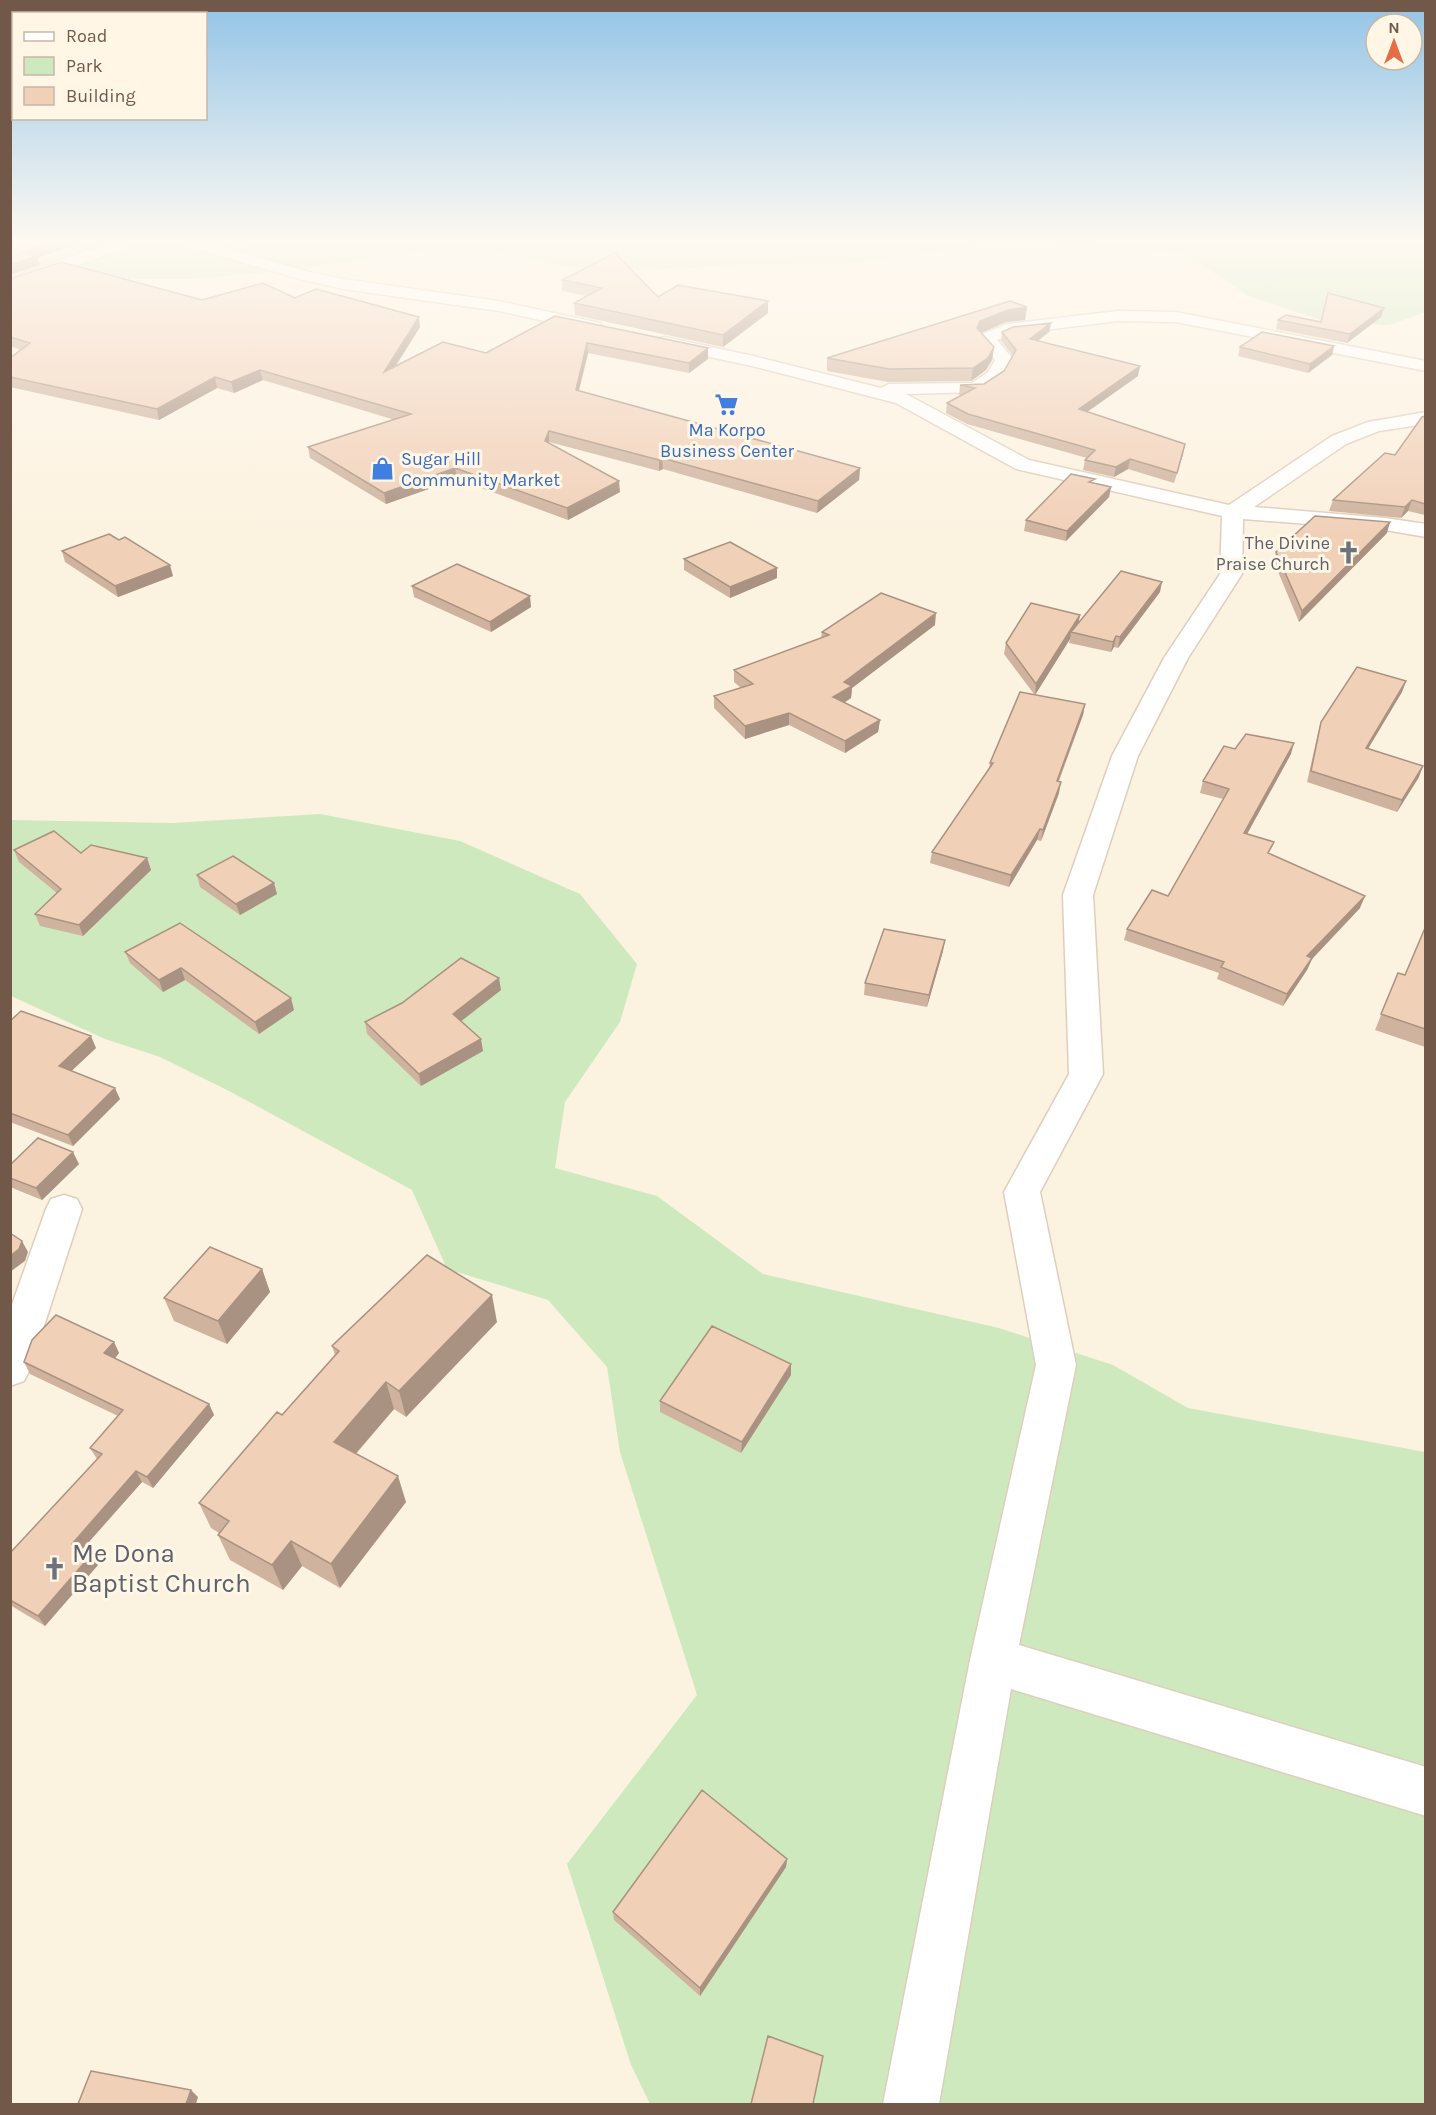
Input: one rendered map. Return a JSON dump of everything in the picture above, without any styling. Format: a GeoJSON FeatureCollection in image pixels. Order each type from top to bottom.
{"type":"FeatureCollection","features":[{"type":"Feature","properties":{"kind":"street"},"geometry":{"type":"LineString","coordinates":[[648,338],[869,389],[903,399],[1023,465],[1233,512],[1385,524],[1425,531]]}},
{"type":"Feature","properties":{"kind":"street"},"geometry":{"type":"LineString","coordinates":[[869,389],[976,388],[995,375],[1004,359],[986,339],[989,338]]}},
{"type":"Feature","properties":{"kind":"street"},"geometry":{"type":"LineString","coordinates":[[1281,338],[1425,366]]}},
{"type":"Feature","properties":{"kind":"street"},"geometry":{"type":"LineString","coordinates":[[1233,512],[1339,440],[1375,426],[1425,418]]}},
{"type":"Feature","properties":{"kind":"street"},"geometry":{"type":"LineString","coordinates":[[911,2104],[993,1660],[1056,1365],[1022,1192],[1086,1074],[1078,895],[1125,756],[1176,658],[1231,574],[1233,512]]}},
{"type":"Feature","properties":{"kind":"street"},"geometry":{"type":"LineString","coordinates":[[10,1369],[64,1209]]}},
{"type":"Feature","properties":{"kind":"street"},"geometry":{"type":"LineString","coordinates":[[993,1660],[1425,1792]]}},
{"type":"Feature","properties":{"kind":"green space"},"geometry":{"type":"Polygon","coordinates":[[[320,814],[460,841],[580,894],[637,964],[620,1022],[565,1102],[555,1168],[657,1196],[763,1274],[999,1328],[1113,1365],[1188,1408],[1425,1452],[1425,2104],[650,2104],[631,2065],[567,1864],[697,1695],[620,1452],[607,1367],[548,1300],[447,1269],[412,1190],[229,1091],[160,1057],[105,1039],[11,996],[11,820],[172,823],[320,814]]]}},
{"type":"Feature","properties":{"kind":"building"},"geometry":{"type":"Polygon","coordinates":[[[12,338],[406,338],[384,372],[443,342],[486,353],[515,338],[659,338],[708,348],[689,363],[587,343],[576,390],[860,468],[818,501],[662,458],[659,460],[549,431],[545,441],[619,481],[567,508],[455,468],[384,493],[308,447],[411,414],[260,370],[231,382],[215,377],[157,409],[10,377],[10,358],[30,343],[12,338]]]}},
{"type":"Feature","properties":{"kind":"building"},"geometry":{"type":"Polygon","coordinates":[[[892,338],[986,338],[994,347],[988,358],[973,368],[889,369],[827,358],[892,338]]]}},
{"type":"Feature","properties":{"kind":"building"},"geometry":{"type":"Polygon","coordinates":[[[1006,338],[1032,338],[1030,339],[1140,366],[1079,409],[1185,444],[1177,473],[1130,459],[1116,467],[1085,460],[1095,450],[968,414],[947,403],[975,388],[960,385],[984,384],[1004,371],[1016,350],[1006,338]]]}},
{"type":"Feature","properties":{"kind":"building"},"geometry":{"type":"Polygon","coordinates":[[[1254,338],[1291,338],[1334,346],[1310,364],[1240,347],[1254,338]]]}},
{"type":"Feature","properties":{"kind":"building"},"geometry":{"type":"Polygon","coordinates":[[[1425,416],[1425,504],[1412,500],[1405,507],[1333,500],[1385,453],[1395,455],[1425,416]]]}},
{"type":"Feature","properties":{"kind":"building"},"geometry":{"type":"Polygon","coordinates":[[[1071,474],[1095,479],[1089,482],[1111,487],[1067,531],[1026,520],[1071,474]]]}},
{"type":"Feature","properties":{"kind":"building"},"geometry":{"type":"Polygon","coordinates":[[[1315,516],[1390,522],[1302,611],[1276,552],[1315,516]]]}},
{"type":"Feature","properties":{"kind":"building"},"geometry":{"type":"Polygon","coordinates":[[[109,534],[119,540],[125,537],[170,565],[115,586],[62,551],[109,534]]]}},
{"type":"Feature","properties":{"kind":"building"},"geometry":{"type":"Polygon","coordinates":[[[730,542],[777,568],[730,587],[684,559],[730,542]]]}},
{"type":"Feature","properties":{"kind":"building"},"geometry":{"type":"Polygon","coordinates":[[[457,564],[530,596],[490,622],[412,586],[457,564]]]}},
{"type":"Feature","properties":{"kind":"building"},"geometry":{"type":"Polygon","coordinates":[[[1121,571],[1162,582],[1120,637],[1116,636],[1113,642],[1071,632],[1121,571]]]}},
{"type":"Feature","properties":{"kind":"building"},"geometry":{"type":"Polygon","coordinates":[[[881,593],[936,613],[844,682],[852,686],[833,697],[880,720],[845,741],[789,713],[745,726],[714,696],[753,684],[734,670],[829,635],[822,632],[881,593]]]}},
{"type":"Feature","properties":{"kind":"building"},"geometry":{"type":"Polygon","coordinates":[[[1031,603],[1080,615],[1036,684],[1006,643],[1031,603]]]}},
{"type":"Feature","properties":{"kind":"building"},"geometry":{"type":"Polygon","coordinates":[[[1357,667],[1406,681],[1366,748],[1423,766],[1402,800],[1311,771],[1321,722],[1357,667]]]}},
{"type":"Feature","properties":{"kind":"building"},"geometry":{"type":"Polygon","coordinates":[[[1020,692],[1085,704],[1057,781],[1061,782],[1043,830],[1040,829],[1011,875],[932,852],[993,763],[990,763],[1020,692]]]}},
{"type":"Feature","properties":{"kind":"building"},"geometry":{"type":"Polygon","coordinates":[[[1246,734],[1294,743],[1244,833],[1274,842],[1268,853],[1365,896],[1307,956],[1312,958],[1287,994],[1221,967],[1224,962],[1127,929],[1152,890],[1168,896],[1229,789],[1203,781],[1224,746],[1235,749],[1246,734]]]}},
{"type":"Feature","properties":{"kind":"building"},"geometry":{"type":"Polygon","coordinates":[[[54,831],[81,853],[91,845],[147,858],[79,925],[35,914],[61,889],[14,850],[54,831]]]}},
{"type":"Feature","properties":{"kind":"building"},"geometry":{"type":"Polygon","coordinates":[[[233,856],[274,883],[236,904],[197,875],[233,856]]]}},
{"type":"Feature","properties":{"kind":"building"},"geometry":{"type":"Polygon","coordinates":[[[180,923],[291,998],[255,1022],[181,968],[159,980],[125,952],[180,923]]]}},
{"type":"Feature","properties":{"kind":"building"},"geometry":{"type":"Polygon","coordinates":[[[1425,928],[1425,1029],[1381,1014],[1398,973],[1405,975],[1425,928]]]}},
{"type":"Feature","properties":{"kind":"building"},"geometry":{"type":"Polygon","coordinates":[[[884,929],[945,940],[929,995],[865,983],[884,929]]]}},
{"type":"Feature","properties":{"kind":"building"},"geometry":{"type":"Polygon","coordinates":[[[461,958],[499,978],[453,1014],[481,1039],[419,1074],[365,1022],[402,1003],[461,958]]]}},
{"type":"Feature","properties":{"kind":"building"},"geometry":{"type":"Polygon","coordinates":[[[21,1011],[91,1036],[59,1066],[115,1088],[68,1135],[10,1113],[10,1021],[21,1011]]]}},
{"type":"Feature","properties":{"kind":"building"},"geometry":{"type":"Polygon","coordinates":[[[38,1138],[73,1152],[36,1188],[10,1178],[10,1165],[38,1138]]]}},
{"type":"Feature","properties":{"kind":"building"},"geometry":{"type":"Polygon","coordinates":[[[10,1233],[22,1241],[19,1249],[10,1256],[10,1233]]]}},
{"type":"Feature","properties":{"kind":"building"},"geometry":{"type":"Polygon","coordinates":[[[210,1247],[262,1269],[218,1321],[164,1298],[210,1247]]]}},
{"type":"Feature","properties":{"kind":"building"},"geometry":{"type":"Polygon","coordinates":[[[427,1255],[492,1295],[399,1391],[386,1382],[334,1442],[398,1476],[331,1564],[291,1541],[272,1565],[218,1535],[229,1521],[199,1503],[277,1412],[282,1415],[339,1351],[332,1346],[427,1255]]]}},
{"type":"Feature","properties":{"kind":"building"},"geometry":{"type":"Polygon","coordinates":[[[56,1315],[114,1342],[104,1353],[209,1404],[147,1477],[136,1471],[72,1544],[91,1555],[38,1616],[10,1600],[10,1553],[102,1454],[90,1448],[123,1410],[24,1362],[32,1340],[56,1315]]]}},
{"type":"Feature","properties":{"kind":"building"},"geometry":{"type":"Polygon","coordinates":[[[712,1326],[791,1364],[742,1442],[660,1401],[712,1326]]]}},
{"type":"Feature","properties":{"kind":"building"},"geometry":{"type":"Polygon","coordinates":[[[702,1790],[787,1859],[700,1988],[613,1912],[702,1790]]]}},
{"type":"Feature","properties":{"kind":"building"},"geometry":{"type":"Polygon","coordinates":[[[768,2036],[823,2056],[813,2104],[751,2104],[768,2036]]]}},
{"type":"Feature","properties":{"kind":"building"},"geometry":{"type":"Polygon","coordinates":[[[91,2071],[191,2090],[186,2104],[78,2104],[91,2071]]]}},
{"type":"Feature","properties":{"kind":"place","name":"Ma Korpo Business Center"},"geometry":{"type":"Point","coordinates":[727,404]}},
{"type":"Feature","properties":{"kind":"place","name":"Sugar Hill Community Market"},"geometry":{"type":"Point","coordinates":[383,469]}},
{"type":"Feature","properties":{"kind":"place","name":"The Divine Praise Church"},"geometry":{"type":"Point","coordinates":[1348,553]}},
{"type":"Feature","properties":{"kind":"place","name":"Me Dona Baptist Church"},"geometry":{"type":"Point","coordinates":[54,1568]}}]}
